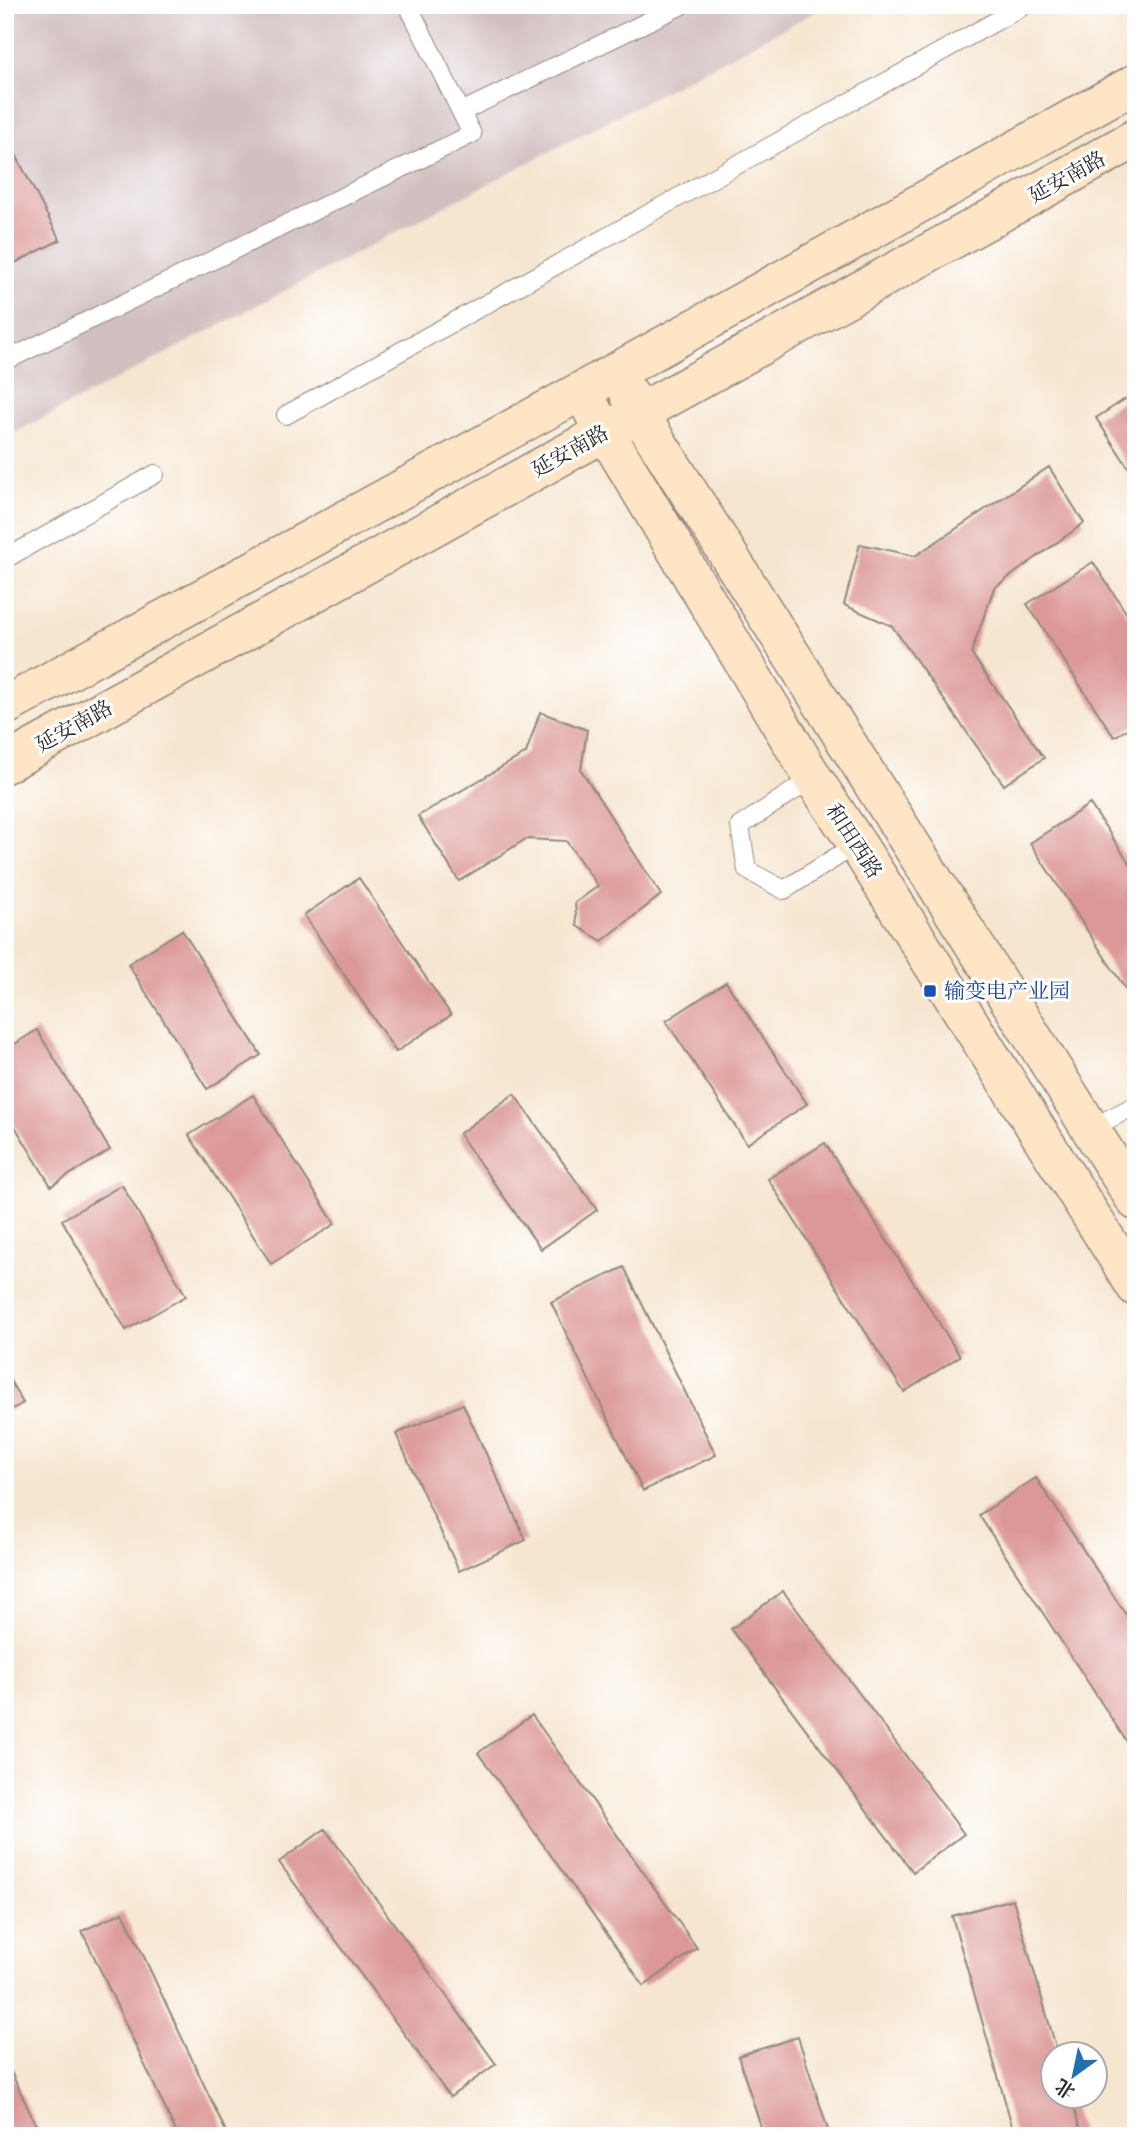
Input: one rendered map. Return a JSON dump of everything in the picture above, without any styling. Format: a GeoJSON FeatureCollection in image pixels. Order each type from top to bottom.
{"type":"FeatureCollection","features":[{"type":"Feature","properties":{"kind":"main road"},"geometry":{"type":"LineString","coordinates":[[5,706],[618,371],[1136,83]]}},
{"type":"Feature","properties":{"kind":"main road","name":"延安南路"},"geometry":{"type":"LineString","coordinates":[[5,764],[640,415],[1136,138]]}},
{"type":"Feature","properties":{"kind":"main road"},"geometry":{"type":"LineString","coordinates":[[618,371],[640,415],[1135,1198]]}},
{"type":"Feature","properties":{"kind":"main road","name":"和田西路"},"geometry":{"type":"LineString","coordinates":[[581,390],[813,778],[1136,1287]]}},
{"type":"Feature","properties":{"kind":"lane"},"geometry":{"type":"LineString","coordinates":[[5,361],[472,134],[408,5]]}},
{"type":"Feature","properties":{"kind":"lane"},"geometry":{"type":"LineString","coordinates":[[461,112],[682,5]]}},
{"type":"Feature","properties":{"kind":"lane"},"geometry":{"type":"LineString","coordinates":[[286,415],[1025,5]]}},
{"type":"Feature","properties":{"kind":"lane"},"geometry":{"type":"LineString","coordinates":[[5,559],[155,474]]}},
{"type":"Feature","properties":{"kind":"lane"},"geometry":{"type":"LineString","coordinates":[[813,778],[740,827],[747,870],[784,890],[857,844]]}},
{"type":"Feature","properties":{"kind":"lane"},"geometry":{"type":"LineString","coordinates":[[1090,1129],[1134,1106],[1136,1108]]}},
{"type":"Feature","properties":{"kind":"shaded area"},"geometry":{"type":"Polygon","coordinates":[[[5,5],[828,5],[5,438],[5,5]]]}},
{"type":"Feature","properties":{"kind":"building"},"geometry":{"type":"Polygon","coordinates":[[[5,134],[60,240],[5,268],[5,134]]]}},
{"type":"Feature","properties":{"kind":"building"},"geometry":{"type":"Polygon","coordinates":[[[1136,392],[1136,479],[1096,418],[1136,392]]]}},
{"type":"Feature","properties":{"kind":"building"},"geometry":{"type":"Polygon","coordinates":[[[1049,467],[1084,523],[994,588],[971,653],[1044,758],[1004,785],[892,626],[844,605],[860,544],[915,556],[1049,467]]]}},
{"type":"Feature","properties":{"kind":"building"},"geometry":{"type":"Polygon","coordinates":[[[1093,562],[1136,628],[1136,724],[1114,737],[1027,604],[1093,562]]]}},
{"type":"Feature","properties":{"kind":"building"},"geometry":{"type":"Polygon","coordinates":[[[540,712],[587,730],[581,770],[661,895],[602,941],[577,926],[575,903],[598,886],[566,841],[526,839],[459,881],[418,816],[526,753],[540,712]]]}},
{"type":"Feature","properties":{"kind":"building"},"geometry":{"type":"Polygon","coordinates":[[[1090,804],[1136,873],[1136,1005],[1030,843],[1090,804]]]}},
{"type":"Feature","properties":{"kind":"building"},"geometry":{"type":"Polygon","coordinates":[[[359,878],[451,1015],[396,1052],[304,915],[359,878]]]}},
{"type":"Feature","properties":{"kind":"building"},"geometry":{"type":"Polygon","coordinates":[[[182,930],[261,1055],[207,1089],[128,964],[182,930]]]}},
{"type":"Feature","properties":{"kind":"building"},"geometry":{"type":"Polygon","coordinates":[[[726,982],[807,1104],[747,1144],[666,1021],[726,982]]]}},
{"type":"Feature","properties":{"kind":"building"},"geometry":{"type":"Polygon","coordinates":[[[37,1030],[110,1150],[51,1186],[5,1110],[5,1050],[37,1030]]]}},
{"type":"Feature","properties":{"kind":"building"},"geometry":{"type":"Polygon","coordinates":[[[514,1094],[597,1210],[541,1249],[459,1134],[514,1094]]]}},
{"type":"Feature","properties":{"kind":"building"},"geometry":{"type":"Polygon","coordinates":[[[253,1095],[335,1224],[271,1264],[189,1135],[253,1095]]]}},
{"type":"Feature","properties":{"kind":"building"},"geometry":{"type":"Polygon","coordinates":[[[825,1143],[960,1356],[904,1392],[768,1179],[825,1143]]]}},
{"type":"Feature","properties":{"kind":"building"},"geometry":{"type":"Polygon","coordinates":[[[122,1185],[186,1296],[126,1330],[62,1220],[122,1185]]]}},
{"type":"Feature","properties":{"kind":"building"},"geometry":{"type":"Polygon","coordinates":[[[624,1267],[716,1455],[643,1491],[551,1302],[624,1267]]]}},
{"type":"Feature","properties":{"kind":"building"},"geometry":{"type":"Polygon","coordinates":[[[5,1372],[23,1403],[5,1413],[5,1372]]]}},
{"type":"Feature","properties":{"kind":"building"},"geometry":{"type":"Polygon","coordinates":[[[463,1404],[526,1540],[459,1571],[396,1434],[463,1404]]]}},
{"type":"Feature","properties":{"kind":"building"},"geometry":{"type":"Polygon","coordinates":[[[1036,1478],[1136,1630],[1136,1756],[979,1515],[1036,1478]]]}},
{"type":"Feature","properties":{"kind":"building"},"geometry":{"type":"Polygon","coordinates":[[[783,1591],[964,1834],[913,1872],[731,1629],[783,1591]]]}},
{"type":"Feature","properties":{"kind":"building"},"geometry":{"type":"Polygon","coordinates":[[[532,1715],[697,1948],[644,1986],[478,1753],[532,1715]]]}},
{"type":"Feature","properties":{"kind":"building"},"geometry":{"type":"Polygon","coordinates":[[[325,1829],[496,2064],[450,2097],[279,1862],[325,1829]]]}},
{"type":"Feature","properties":{"kind":"building"},"geometry":{"type":"Polygon","coordinates":[[[1013,1899],[1054,2039],[1040,2039],[1040,2110],[1074,2110],[1082,2136],[1015,2136],[952,1916],[1013,1899]]]}},
{"type":"Feature","properties":{"kind":"building"},"geometry":{"type":"Polygon","coordinates":[[[123,1912],[228,2136],[178,2136],[82,1931],[123,1912]]]}},
{"type":"Feature","properties":{"kind":"building"},"geometry":{"type":"Polygon","coordinates":[[[798,2037],[830,2136],[764,2136],[738,2056],[798,2037]]]}},
{"type":"Feature","properties":{"kind":"building"},"geometry":{"type":"Polygon","coordinates":[[[5,2059],[41,2136],[5,2136],[5,2059]]]}},
{"type":"Feature","properties":{"kind":"place","name":"输变电产业园"},"geometry":{"type":"Point","coordinates":[930,991]}}]}
